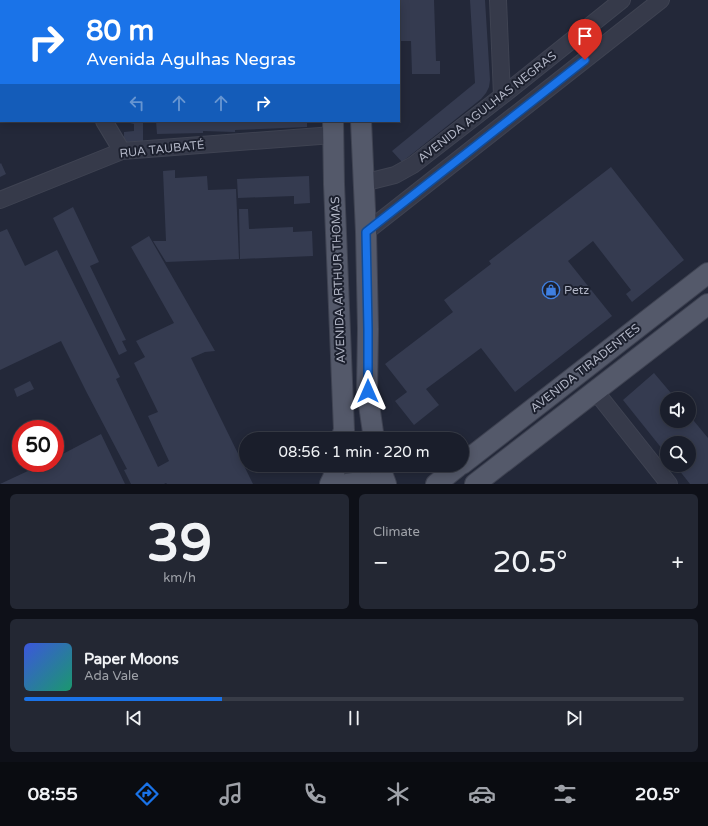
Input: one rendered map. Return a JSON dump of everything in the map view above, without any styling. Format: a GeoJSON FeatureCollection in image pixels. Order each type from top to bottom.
{"type":"FeatureCollection","features":[{"type":"Feature","properties":{"kind":"main road"},"geometry":{"type":"LineString","coordinates":[[361,122],[366,232],[368,391],[373,432]]}},
{"type":"Feature","properties":{"kind":"main road","name":"AVENIDA ARTHUR THOMAS"},"geometry":{"type":"LineString","coordinates":[[333,128],[344,432]]}},
{"type":"Feature","properties":{"kind":"main road"},"geometry":{"type":"LineString","coordinates":[[334,184],[363,184]]}},
{"type":"Feature","properties":{"kind":"main road"},"geometry":{"type":"LineString","coordinates":[[338,261],[353,322],[357,326],[368,329]]}},
{"type":"Feature","properties":{"kind":"main road","name":"AVENIDA TIRADENTES"},"geometry":{"type":"LineString","coordinates":[[469,458],[708,273]]}},
{"type":"Feature","properties":{"kind":"main road","name":"AVENIDA TIRADENTES"},"geometry":{"type":"LineString","coordinates":[[475,484],[708,304]]}},
{"type":"Feature","properties":{"kind":"main road"},"geometry":{"type":"LineString","coordinates":[[330,484],[334,472]]}},
{"type":"Feature","properties":{"kind":"main road"},"geometry":{"type":"LineString","coordinates":[[382,472],[386,484]]}},
{"type":"Feature","properties":{"kind":"main road","name":"AVENIDA TIRADENTES"},"geometry":{"type":"LineString","coordinates":[[436,484],[451,472]]}},
{"type":"Feature","properties":{"kind":"main road"},"geometry":{"type":"LineString","coordinates":[[347,484],[361,482],[375,484]]}},
{"type":"Feature","properties":{"kind":"street"},"geometry":{"type":"LineString","coordinates":[[498,0],[502,96]]}},
{"type":"Feature","properties":{"kind":"street","name":"AVENIDA AGULHAS NEGRAS"},"geometry":{"type":"LineString","coordinates":[[366,232],[661,0]]}},
{"type":"Feature","properties":{"kind":"street"},"geometry":{"type":"LineString","coordinates":[[620,1],[634,21]]}},
{"type":"Feature","properties":{"kind":"street","name":"AVENIDA AGULHAS NEGRAS"},"geometry":{"type":"LineString","coordinates":[[363,184],[395,175],[413,165],[620,1]]}},
{"type":"Feature","properties":{"kind":"street"},"geometry":{"type":"LineString","coordinates":[[105,122],[122,151]]}},
{"type":"Feature","properties":{"kind":"street","name":"RUA TAUBATÉ"},"geometry":{"type":"LineString","coordinates":[[0,200],[122,151],[333,128]]}},
{"type":"Feature","properties":{"kind":"street"},"geometry":{"type":"LineString","coordinates":[[596,392],[669,484]]}},
{"type":"Feature","properties":{"kind":"building"},"geometry":{"type":"Polygon","coordinates":[[[400,0],[434,0],[436,61],[440,61],[440,74],[412,74],[411,41],[400,41],[400,0]]]}},
{"type":"Feature","properties":{"kind":"building"},"geometry":{"type":"Polygon","coordinates":[[[470,0],[485,0],[490,80],[489,87],[481,99],[402,162],[392,151],[475,83],[470,0]]]}},
{"type":"Feature","properties":{"kind":"building"},"geometry":{"type":"Polygon","coordinates":[[[143,122],[143,143],[127,143],[124,141],[124,132],[134,131],[134,124],[130,123],[143,122]]]}},
{"type":"Feature","properties":{"kind":"building"},"geometry":{"type":"Polygon","coordinates":[[[156,122],[307,122],[307,127],[235,130],[235,132],[203,131],[203,133],[157,134],[156,122]]]}},
{"type":"Feature","properties":{"kind":"building"},"geometry":{"type":"Polygon","coordinates":[[[1,163],[6,174],[0,177],[0,164],[1,163]]]}},
{"type":"Feature","properties":{"kind":"building"},"geometry":{"type":"Polygon","coordinates":[[[611,167],[684,260],[632,302],[626,294],[631,290],[593,241],[568,261],[612,316],[515,392],[481,348],[426,389],[439,405],[414,425],[395,401],[407,392],[385,364],[453,312],[444,300],[491,264],[489,261],[611,167]]]}},
{"type":"Feature","properties":{"kind":"building"},"geometry":{"type":"Polygon","coordinates":[[[175,170],[175,178],[207,176],[208,190],[236,189],[239,259],[166,262],[153,241],[166,241],[163,171],[175,170]]]}},
{"type":"Feature","properties":{"kind":"building"},"geometry":{"type":"Polygon","coordinates":[[[309,176],[310,203],[294,204],[294,196],[238,198],[237,179],[309,176]]]}},
{"type":"Feature","properties":{"kind":"building"},"geometry":{"type":"Polygon","coordinates":[[[73,207],[99,262],[90,266],[126,340],[122,341],[127,351],[119,355],[53,218],[73,207]]]}},
{"type":"Feature","properties":{"kind":"building"},"geometry":{"type":"Polygon","coordinates":[[[239,209],[248,209],[249,229],[293,227],[293,232],[312,231],[313,256],[240,259],[239,209]]]}},
{"type":"Feature","properties":{"kind":"building"},"geometry":{"type":"Polygon","coordinates":[[[7,229],[25,266],[57,250],[120,377],[116,379],[158,467],[169,461],[148,416],[158,412],[134,363],[145,357],[136,341],[174,323],[131,247],[149,236],[215,351],[205,352],[191,358],[239,456],[239,472],[247,472],[253,484],[131,484],[124,470],[127,469],[61,341],[0,370],[0,232],[7,229]]]}},
{"type":"Feature","properties":{"kind":"building"},"geometry":{"type":"Polygon","coordinates":[[[654,373],[670,392],[660,392],[660,428],[696,428],[696,423],[708,438],[708,483],[690,484],[681,472],[696,472],[696,436],[660,436],[660,446],[623,400],[654,373]]]}},
{"type":"Feature","properties":{"kind":"building"},"geometry":{"type":"Polygon","coordinates":[[[30,381],[34,389],[17,397],[14,389],[30,381]]]}},
{"type":"Feature","properties":{"kind":"building"},"geometry":{"type":"Polygon","coordinates":[[[101,434],[125,484],[0,484],[26,472],[64,472],[64,453],[101,434]]]}},
{"type":"Feature","properties":{"kind":"place","name":"Petz"},"geometry":{"type":"Point","coordinates":[551,290]}},
{"type":"Feature","properties":{"kind":"route"},"geometry":{"type":"LineString","coordinates":[[368,391],[366,232],[585,60]]}}]}
